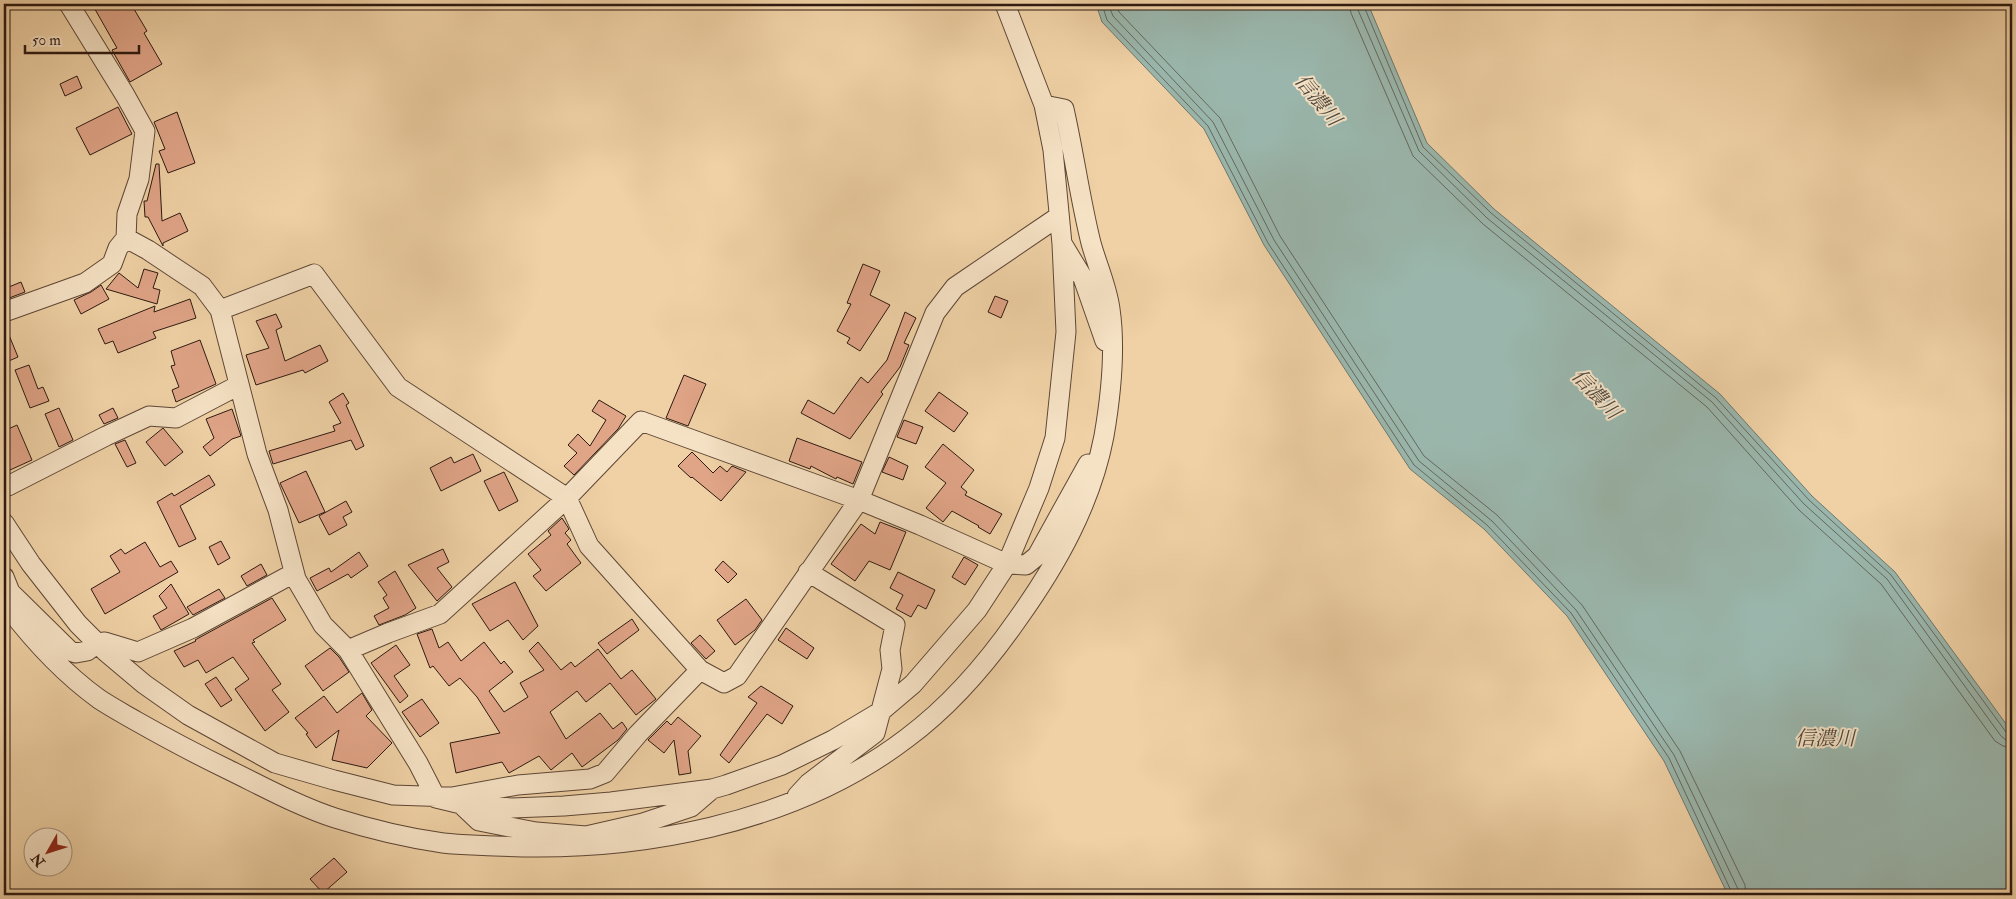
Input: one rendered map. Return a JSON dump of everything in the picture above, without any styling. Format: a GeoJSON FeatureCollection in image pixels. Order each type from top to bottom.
{"type":"FeatureCollection","features":[{"type":"Feature","properties":{"kind":"street"},"geometry":{"type":"LineString","coordinates":[[4,312],[85,283],[112,264],[118,248],[126,238],[127,214],[139,179],[145,131],[69,4]]}},
{"type":"Feature","properties":{"kind":"street"},"geometry":{"type":"LineString","coordinates":[[4,523],[31,564],[78,624],[144,684],[188,715],[275,763],[334,780],[393,794],[436,798],[461,804],[512,808],[564,806],[712,789],[782,766],[833,740],[880,712],[913,684],[977,610],[1007,564],[1040,488],[1055,438],[1066,332],[1062,244],[1052,150],[1044,105],[1005,4]]}},
{"type":"Feature","properties":{"kind":"street"},"geometry":{"type":"LineString","coordinates":[[461,804],[479,821],[586,841],[616,843],[682,833],[763,814],[822,790],[908,737],[949,701],[985,662],[1041,586],[1068,540],[1086,498],[1100,452],[1111,385],[1110,307],[1091,242],[1064,109],[1044,105]]}},
{"type":"Feature","properties":{"kind":"street"},"geometry":{"type":"LineString","coordinates":[[220,310],[314,274],[398,388],[567,498],[589,546],[700,670],[724,682],[737,676],[859,500],[935,313],[956,286],[1058,217]]}},
{"type":"Feature","properties":{"kind":"street"},"geometry":{"type":"LineString","coordinates":[[126,238],[148,250],[202,286],[220,310],[257,454],[278,510],[296,579],[322,625],[348,650],[418,763],[436,798]]}},
{"type":"Feature","properties":{"kind":"street"},"geometry":{"type":"LineString","coordinates":[[1062,244],[1083,278],[1111,360]]}},
{"type":"Feature","properties":{"kind":"street"},"geometry":{"type":"LineString","coordinates":[[4,483],[8,486],[149,416],[176,418],[239,385]]}},
{"type":"Feature","properties":{"kind":"street"},"geometry":{"type":"LineString","coordinates":[[348,650],[440,614],[567,498],[641,421],[859,500],[920,524],[1007,564],[1026,565],[1037,556],[1089,463],[1100,452]]}},
{"type":"Feature","properties":{"kind":"street"},"geometry":{"type":"LineString","coordinates":[[792,802],[809,783],[875,734],[892,669],[890,650],[895,625],[808,572]]}},
{"type":"Feature","properties":{"kind":"street"},"geometry":{"type":"LineString","coordinates":[[5,592],[70,651],[76,653],[87,651],[98,643],[106,642],[138,652],[193,628],[294,573]]}},
{"type":"Feature","properties":{"kind":"street"},"geometry":{"type":"LineString","coordinates":[[5,592],[26,632],[78,682],[102,701],[182,747],[332,817],[382,830],[446,843],[563,848],[691,807],[712,789]]}},
{"type":"Feature","properties":{"kind":"street"},"geometry":{"type":"LineString","coordinates":[[436,798],[452,797],[518,785],[590,779],[605,774],[638,734],[700,670]]}},
{"type":"Feature","properties":{"kind":"water","name":"信濃川"},"geometry":{"type":"Polygon","coordinates":[[[1096,4],[1368,4],[1427,143],[1494,209],[1720,394],[1812,496],[1895,572],[2012,732],[2012,895],[1728,895],[1664,761],[1567,616],[1484,529],[1410,469],[1264,245],[1204,129],[1102,22],[1096,4]]]}},
{"type":"Feature","properties":{"kind":"building"},"geometry":{"type":"Polygon","coordinates":[[[92,4],[131,4],[147,31],[144,33],[162,64],[130,82],[112,50],[117,48],[92,4]]]}},
{"type":"Feature","properties":{"kind":"building"},"geometry":{"type":"Polygon","coordinates":[[[77,76],[82,88],[65,96],[60,84],[77,76]]]}},
{"type":"Feature","properties":{"kind":"building"},"geometry":{"type":"Polygon","coordinates":[[[118,107],[132,134],[90,155],[76,128],[118,107]]]}},
{"type":"Feature","properties":{"kind":"building"},"geometry":{"type":"Polygon","coordinates":[[[177,112],[195,163],[168,173],[159,151],[165,149],[154,122],[177,112]]]}},
{"type":"Feature","properties":{"kind":"building"},"geometry":{"type":"Polygon","coordinates":[[[156,164],[159,164],[162,221],[180,213],[188,231],[163,243],[163,246],[148,217],[145,217],[144,201],[147,201],[156,164]]]}},
{"type":"Feature","properties":{"kind":"building"},"geometry":{"type":"Polygon","coordinates":[[[863,264],[880,271],[870,295],[890,305],[860,351],[847,343],[850,338],[837,331],[851,304],[847,303],[863,264]]]}},
{"type":"Feature","properties":{"kind":"building"},"geometry":{"type":"Polygon","coordinates":[[[144,269],[158,273],[153,288],[160,290],[157,304],[106,289],[119,273],[138,288],[144,269]]]}},
{"type":"Feature","properties":{"kind":"building"},"geometry":{"type":"Polygon","coordinates":[[[21,282],[25,292],[4,300],[4,289],[21,282]]]}},
{"type":"Feature","properties":{"kind":"building"},"geometry":{"type":"Polygon","coordinates":[[[101,285],[109,299],[81,314],[74,300],[101,285]]]}},
{"type":"Feature","properties":{"kind":"building"},"geometry":{"type":"Polygon","coordinates":[[[995,296],[1008,301],[1001,318],[988,312],[995,296]]]}},
{"type":"Feature","properties":{"kind":"building"},"geometry":{"type":"Polygon","coordinates":[[[190,299],[196,318],[153,332],[156,338],[118,353],[113,341],[105,344],[98,329],[155,306],[154,312],[190,299]]]}},
{"type":"Feature","properties":{"kind":"building"},"geometry":{"type":"Polygon","coordinates":[[[905,312],[916,318],[904,343],[909,345],[900,367],[850,439],[801,413],[808,400],[834,414],[861,377],[868,383],[887,360],[905,312]]]}},
{"type":"Feature","properties":{"kind":"building"},"geometry":{"type":"Polygon","coordinates":[[[276,314],[282,327],[276,330],[285,361],[320,345],[328,361],[305,373],[303,370],[256,385],[246,355],[269,348],[256,321],[276,314]]]}},
{"type":"Feature","properties":{"kind":"building"},"geometry":{"type":"Polygon","coordinates":[[[4,323],[18,357],[4,363],[4,323]]]}},
{"type":"Feature","properties":{"kind":"building"},"geometry":{"type":"Polygon","coordinates":[[[200,340],[216,384],[176,402],[172,390],[179,387],[171,366],[175,365],[171,351],[200,340]]]}},
{"type":"Feature","properties":{"kind":"building"},"geometry":{"type":"Polygon","coordinates":[[[29,365],[38,389],[43,387],[49,401],[30,408],[15,370],[29,365]]]}},
{"type":"Feature","properties":{"kind":"building"},"geometry":{"type":"Polygon","coordinates":[[[684,375],[706,384],[688,426],[666,418],[684,375]]]}},
{"type":"Feature","properties":{"kind":"building"},"geometry":{"type":"Polygon","coordinates":[[[939,392],[968,413],[954,432],[925,411],[939,392]]]}},
{"type":"Feature","properties":{"kind":"building"},"geometry":{"type":"Polygon","coordinates":[[[343,393],[349,403],[346,405],[364,446],[356,450],[351,440],[273,464],[269,451],[335,431],[333,426],[341,423],[329,402],[343,393]]]}},
{"type":"Feature","properties":{"kind":"building"},"geometry":{"type":"Polygon","coordinates":[[[599,400],[626,416],[618,429],[574,475],[564,466],[577,453],[568,445],[578,434],[590,446],[606,420],[592,411],[599,400]]]}},
{"type":"Feature","properties":{"kind":"building"},"geometry":{"type":"Polygon","coordinates":[[[59,408],[73,440],[59,447],[45,414],[59,408]]]}},
{"type":"Feature","properties":{"kind":"building"},"geometry":{"type":"Polygon","coordinates":[[[113,408],[118,418],[104,424],[99,415],[113,408]]]}},
{"type":"Feature","properties":{"kind":"building"},"geometry":{"type":"Polygon","coordinates":[[[232,409],[241,436],[232,439],[210,456],[203,447],[214,438],[206,419],[232,409]]]}},
{"type":"Feature","properties":{"kind":"building"},"geometry":{"type":"Polygon","coordinates":[[[904,420],[923,427],[916,444],[897,437],[904,420]]]}},
{"type":"Feature","properties":{"kind":"building"},"geometry":{"type":"Polygon","coordinates":[[[17,425],[32,460],[10,470],[4,455],[4,431],[17,425]]]}},
{"type":"Feature","properties":{"kind":"building"},"geometry":{"type":"Polygon","coordinates":[[[163,428],[183,452],[165,466],[146,442],[163,428]]]}},
{"type":"Feature","properties":{"kind":"building"},"geometry":{"type":"Polygon","coordinates":[[[797,438],[862,462],[853,484],[837,477],[836,479],[811,466],[810,469],[789,461],[797,438]]]}},
{"type":"Feature","properties":{"kind":"building"},"geometry":{"type":"Polygon","coordinates":[[[125,440],[136,463],[127,467],[115,444],[125,440]]]}},
{"type":"Feature","properties":{"kind":"building"},"geometry":{"type":"Polygon","coordinates":[[[943,444],[974,470],[961,487],[967,492],[965,495],[1002,514],[990,534],[952,511],[943,522],[926,508],[946,483],[925,467],[943,444]]]}},
{"type":"Feature","properties":{"kind":"building"},"geometry":{"type":"Polygon","coordinates":[[[692,452],[713,473],[720,466],[727,472],[732,466],[746,472],[721,501],[678,466],[692,452]]]}},
{"type":"Feature","properties":{"kind":"building"},"geometry":{"type":"Polygon","coordinates":[[[473,454],[481,471],[441,491],[430,468],[451,457],[454,463],[473,454]]]}},
{"type":"Feature","properties":{"kind":"building"},"geometry":{"type":"Polygon","coordinates":[[[889,457],[908,466],[903,480],[882,472],[889,457]]]}},
{"type":"Feature","properties":{"kind":"building"},"geometry":{"type":"Polygon","coordinates":[[[306,471],[325,512],[299,523],[280,483],[306,471]]]}},
{"type":"Feature","properties":{"kind":"building"},"geometry":{"type":"Polygon","coordinates":[[[504,472],[518,501],[499,511],[484,481],[504,472]]]}},
{"type":"Feature","properties":{"kind":"building"},"geometry":{"type":"Polygon","coordinates":[[[209,475],[215,485],[180,506],[196,539],[179,547],[157,502],[172,493],[174,496],[209,475]]]}},
{"type":"Feature","properties":{"kind":"building"},"geometry":{"type":"Polygon","coordinates":[[[346,501],[352,512],[343,517],[347,525],[329,535],[319,516],[346,501]]]}},
{"type":"Feature","properties":{"kind":"building"},"geometry":{"type":"Polygon","coordinates":[[[562,518],[569,529],[565,533],[571,540],[567,544],[581,563],[546,591],[533,576],[541,570],[528,554],[551,535],[548,531],[562,518]]]}},
{"type":"Feature","properties":{"kind":"building"},"geometry":{"type":"Polygon","coordinates":[[[880,522],[906,532],[890,570],[869,561],[855,581],[831,564],[861,524],[875,534],[880,522]]]}},
{"type":"Feature","properties":{"kind":"building"},"geometry":{"type":"Polygon","coordinates":[[[221,541],[230,558],[218,565],[209,547],[221,541]]]}},
{"type":"Feature","properties":{"kind":"building"},"geometry":{"type":"Polygon","coordinates":[[[145,542],[160,567],[171,561],[178,572],[105,614],[91,589],[120,572],[110,556],[121,549],[125,554],[145,542]]]}},
{"type":"Feature","properties":{"kind":"building"},"geometry":{"type":"Polygon","coordinates":[[[443,549],[449,562],[437,568],[452,587],[437,601],[408,565],[443,549]]]}},
{"type":"Feature","properties":{"kind":"building"},"geometry":{"type":"Polygon","coordinates":[[[359,552],[368,566],[351,578],[348,574],[317,591],[310,578],[329,568],[331,572],[359,552]]]}},
{"type":"Feature","properties":{"kind":"building"},"geometry":{"type":"Polygon","coordinates":[[[964,557],[978,565],[965,585],[952,577],[964,557]]]}},
{"type":"Feature","properties":{"kind":"building"},"geometry":{"type":"Polygon","coordinates":[[[723,561],[737,574],[728,583],[715,570],[723,561]]]}},
{"type":"Feature","properties":{"kind":"building"},"geometry":{"type":"Polygon","coordinates":[[[261,564],[267,575],[247,586],[241,576],[261,564]]]}},
{"type":"Feature","properties":{"kind":"building"},"geometry":{"type":"Polygon","coordinates":[[[395,571],[416,608],[405,615],[379,625],[374,616],[389,608],[383,598],[387,595],[378,582],[395,571]]]}},
{"type":"Feature","properties":{"kind":"building"},"geometry":{"type":"Polygon","coordinates":[[[898,572],[935,590],[926,609],[918,605],[911,617],[896,609],[903,595],[890,588],[898,572]]]}},
{"type":"Feature","properties":{"kind":"building"},"geometry":{"type":"Polygon","coordinates":[[[515,582],[538,626],[523,640],[508,620],[490,631],[472,604],[515,582]]]}},
{"type":"Feature","properties":{"kind":"building"},"geometry":{"type":"Polygon","coordinates":[[[171,584],[189,614],[161,630],[153,616],[167,608],[159,596],[171,584]]]}},
{"type":"Feature","properties":{"kind":"building"},"geometry":{"type":"Polygon","coordinates":[[[219,589],[225,598],[193,615],[187,607],[219,589]]]}},
{"type":"Feature","properties":{"kind":"building"},"geometry":{"type":"Polygon","coordinates":[[[272,598],[286,620],[253,640],[255,642],[252,643],[281,684],[272,690],[289,712],[265,731],[235,689],[249,679],[233,657],[206,673],[198,660],[184,667],[174,651],[196,641],[272,598]]]}},
{"type":"Feature","properties":{"kind":"building"},"geometry":{"type":"Polygon","coordinates":[[[746,599],[762,620],[755,630],[735,645],[717,620],[746,599]]]}},
{"type":"Feature","properties":{"kind":"building"},"geometry":{"type":"Polygon","coordinates":[[[632,619],[639,630],[607,654],[598,643],[632,619]]]}},
{"type":"Feature","properties":{"kind":"building"},"geometry":{"type":"Polygon","coordinates":[[[786,628],[814,648],[807,659],[778,640],[786,628]]]}},
{"type":"Feature","properties":{"kind":"building"},"geometry":{"type":"Polygon","coordinates":[[[432,629],[439,648],[448,642],[461,661],[484,642],[501,664],[504,661],[513,672],[489,691],[504,712],[528,697],[520,683],[544,670],[529,651],[538,642],[561,670],[571,662],[575,667],[598,649],[621,679],[632,670],[656,699],[636,715],[610,683],[586,702],[577,691],[550,712],[566,739],[600,713],[613,729],[622,722],[627,729],[618,740],[582,767],[572,753],[551,770],[539,756],[509,773],[502,762],[456,773],[450,743],[500,733],[477,697],[460,678],[449,686],[433,666],[430,668],[417,634],[432,629]]]}},
{"type":"Feature","properties":{"kind":"building"},"geometry":{"type":"Polygon","coordinates":[[[700,635],[715,651],[706,659],[691,643],[700,635]]]}},
{"type":"Feature","properties":{"kind":"building"},"geometry":{"type":"Polygon","coordinates":[[[396,645],[410,665],[394,676],[408,696],[400,703],[371,663],[396,645]]]}},
{"type":"Feature","properties":{"kind":"building"},"geometry":{"type":"Polygon","coordinates":[[[330,648],[349,672],[323,691],[305,666],[330,648]]]}},
{"type":"Feature","properties":{"kind":"building"},"geometry":{"type":"Polygon","coordinates":[[[216,677],[232,700],[221,707],[205,684],[216,677]]]}},
{"type":"Feature","properties":{"kind":"building"},"geometry":{"type":"Polygon","coordinates":[[[761,686],[793,706],[782,724],[767,714],[729,763],[720,755],[757,703],[748,697],[761,686]]]}},
{"type":"Feature","properties":{"kind":"building"},"geometry":{"type":"Polygon","coordinates":[[[362,693],[372,710],[366,716],[392,743],[367,768],[332,760],[339,730],[316,748],[306,734],[308,733],[295,718],[324,696],[337,713],[362,693]]]}},
{"type":"Feature","properties":{"kind":"building"},"geometry":{"type":"Polygon","coordinates":[[[422,699],[439,723],[420,737],[402,712],[422,699]]]}},
{"type":"Feature","properties":{"kind":"building"},"geometry":{"type":"Polygon","coordinates":[[[678,717],[701,736],[688,751],[691,773],[679,775],[674,740],[664,753],[648,740],[667,721],[671,725],[678,717]]]}},
{"type":"Feature","properties":{"kind":"building"},"geometry":{"type":"Polygon","coordinates":[[[334,858],[347,872],[323,893],[310,879],[334,858]]]}}]}
